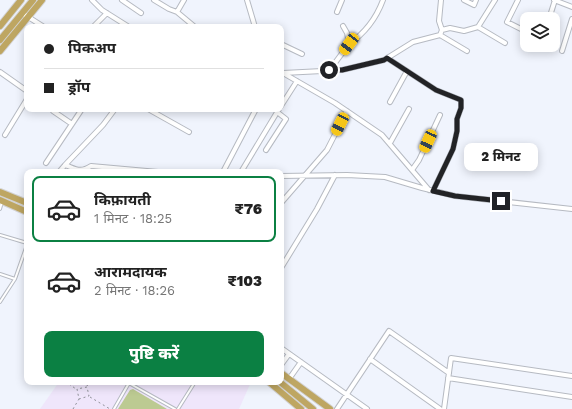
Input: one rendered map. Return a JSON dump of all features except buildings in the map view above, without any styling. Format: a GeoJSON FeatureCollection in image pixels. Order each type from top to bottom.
{"type":"FeatureCollection","features":[{"type":"Feature","properties":{"kind":"highway"},"geometry":{"type":"LineString","coordinates":[[0,26],[21,0]]}},
{"type":"Feature","properties":{"kind":"highway"},"geometry":{"type":"LineString","coordinates":[[0,40],[33,0]]}},
{"type":"Feature","properties":{"kind":"highway"},"geometry":{"type":"LineString","coordinates":[[0,52],[42,0]]}},
{"type":"Feature","properties":{"kind":"highway"},"geometry":{"type":"LineString","coordinates":[[0,192],[24,203]]}},
{"type":"Feature","properties":{"kind":"highway"},"geometry":{"type":"LineString","coordinates":[[1,201],[24,211]]}},
{"type":"Feature","properties":{"kind":"highway"},"geometry":{"type":"LineString","coordinates":[[284,375],[330,409]]}},
{"type":"Feature","properties":{"kind":"highway"},"geometry":{"type":"LineString","coordinates":[[272,385],[301,409]]}},
{"type":"Feature","properties":{"kind":"highway"},"geometry":{"type":"LineString","coordinates":[[284,385],[314,409]]}},
{"type":"Feature","properties":{"kind":"street"},"geometry":{"type":"LineString","coordinates":[[92,0],[107,13],[124,24]]}},
{"type":"Feature","properties":{"kind":"street"},"geometry":{"type":"LineString","coordinates":[[122,0],[141,13]]}},
{"type":"Feature","properties":{"kind":"street"},"geometry":{"type":"LineString","coordinates":[[154,0],[177,12],[191,24]]}},
{"type":"Feature","properties":{"kind":"street"},"geometry":{"type":"LineString","coordinates":[[162,5],[164,0]]}},
{"type":"Feature","properties":{"kind":"street"},"geometry":{"type":"LineString","coordinates":[[177,12],[184,0]]}},
{"type":"Feature","properties":{"kind":"street"},"geometry":{"type":"LineString","coordinates":[[247,0],[254,24]]}},
{"type":"Feature","properties":{"kind":"street"},"geometry":{"type":"LineString","coordinates":[[337,12],[342,0]]}},
{"type":"Feature","properties":{"kind":"street"},"geometry":{"type":"LineString","coordinates":[[329,70],[349,44],[362,35],[374,18],[383,0]]}},
{"type":"Feature","properties":{"kind":"street"},"geometry":{"type":"LineString","coordinates":[[441,0],[439,21],[441,32],[467,52]]}},
{"type":"Feature","properties":{"kind":"street"},"geometry":{"type":"LineString","coordinates":[[464,0],[474,5],[476,0]]}},
{"type":"Feature","properties":{"kind":"street"},"geometry":{"type":"LineString","coordinates":[[284,72],[342,70],[384,60],[413,42],[450,28],[464,31],[478,27],[495,0]]}},
{"type":"Feature","properties":{"kind":"street"},"geometry":{"type":"LineString","coordinates":[[518,0],[507,22],[520,28]]}},
{"type":"Feature","properties":{"kind":"street"},"geometry":{"type":"LineString","coordinates":[[551,12],[554,0],[572,7]]}},
{"type":"Feature","properties":{"kind":"street"},"geometry":{"type":"LineString","coordinates":[[22,13],[39,24]]}},
{"type":"Feature","properties":{"kind":"street"},"geometry":{"type":"LineString","coordinates":[[96,24],[107,13]]}},
{"type":"Feature","properties":{"kind":"street"},"geometry":{"type":"LineString","coordinates":[[562,51],[572,19]]}},
{"type":"Feature","properties":{"kind":"street"},"geometry":{"type":"LineString","coordinates":[[343,26],[347,33],[349,44]]}},
{"type":"Feature","properties":{"kind":"street"},"geometry":{"type":"LineString","coordinates":[[478,27],[505,43]]}},
{"type":"Feature","properties":{"kind":"street"},"geometry":{"type":"LineString","coordinates":[[284,45],[302,54]]}},
{"type":"Feature","properties":{"kind":"street"},"geometry":{"type":"LineString","coordinates":[[387,58],[436,90],[461,100],[461,108],[457,119],[457,131],[453,149],[431,190]]}},
{"type":"Feature","properties":{"kind":"street"},"geometry":{"type":"LineString","coordinates":[[390,102],[407,71]]}},
{"type":"Feature","properties":{"kind":"street"},"geometry":{"type":"LineString","coordinates":[[0,72],[24,88]]}},
{"type":"Feature","properties":{"kind":"street"},"geometry":{"type":"LineString","coordinates":[[284,73],[347,111],[382,135],[431,190]]}},
{"type":"Feature","properties":{"kind":"street"},"geometry":{"type":"LineString","coordinates":[[284,101],[297,81]]}},
{"type":"Feature","properties":{"kind":"street"},"geometry":{"type":"LineString","coordinates":[[5,135],[24,104]]}},
{"type":"Feature","properties":{"kind":"street"},"geometry":{"type":"LineString","coordinates":[[390,143],[409,109]]}},
{"type":"Feature","properties":{"kind":"street"},"geometry":{"type":"LineString","coordinates":[[284,200],[327,150],[347,111]]}},
{"type":"Feature","properties":{"kind":"street"},"geometry":{"type":"LineString","coordinates":[[54,112],[72,124]]}},
{"type":"Feature","properties":{"kind":"street"},"geometry":{"type":"LineString","coordinates":[[46,163],[80,112]]}},
{"type":"Feature","properties":{"kind":"street"},"geometry":{"type":"LineString","coordinates":[[62,169],[103,125],[113,112]]}},
{"type":"Feature","properties":{"kind":"street"},"geometry":{"type":"LineString","coordinates":[[153,112],[189,132]]}},
{"type":"Feature","properties":{"kind":"street"},"geometry":{"type":"LineString","coordinates":[[225,169],[254,112]]}},
{"type":"Feature","properties":{"kind":"street"},"geometry":{"type":"LineString","coordinates":[[243,169],[277,112]]}},
{"type":"Feature","properties":{"kind":"street"},"geometry":{"type":"LineString","coordinates":[[266,150],[286,119],[279,112]]}},
{"type":"Feature","properties":{"kind":"street"},"geometry":{"type":"LineString","coordinates":[[412,170],[419,160],[440,115]]}},
{"type":"Feature","properties":{"kind":"street"},"geometry":{"type":"LineString","coordinates":[[65,165],[77,169]]}},
{"type":"Feature","properties":{"kind":"street"},"geometry":{"type":"LineString","coordinates":[[86,169],[91,166],[124,169]]}},
{"type":"Feature","properties":{"kind":"street"},"geometry":{"type":"LineString","coordinates":[[284,263],[335,175]]}},
{"type":"Feature","properties":{"kind":"street"},"geometry":{"type":"LineString","coordinates":[[284,176],[335,175],[385,177],[455,196],[572,209]]}},
{"type":"Feature","properties":{"kind":"street"},"geometry":{"type":"LineString","coordinates":[[337,409],[389,331],[449,373]]}},
{"type":"Feature","properties":{"kind":"street"},"geometry":{"type":"LineString","coordinates":[[284,350],[367,409]]}},
{"type":"Feature","properties":{"kind":"street"},"geometry":{"type":"LineString","coordinates":[[284,361],[289,354]]}},
{"type":"Feature","properties":{"kind":"street"},"geometry":{"type":"LineString","coordinates":[[444,409],[451,358],[572,376]]}},
{"type":"Feature","properties":{"kind":"street"},"geometry":{"type":"LineString","coordinates":[[370,359],[440,409]]}},
{"type":"Feature","properties":{"kind":"street"},"geometry":{"type":"LineString","coordinates":[[289,379],[301,362]]}},
{"type":"Feature","properties":{"kind":"street"},"geometry":{"type":"LineString","coordinates":[[448,378],[572,397]]}},
{"type":"Feature","properties":{"kind":"lane"},"geometry":{"type":"LineString","coordinates":[[0,209],[1,201]]}},
{"type":"Feature","properties":{"kind":"lane"},"geometry":{"type":"LineString","coordinates":[[0,235],[24,243]]}},
{"type":"Feature","properties":{"kind":"lane"},"geometry":{"type":"LineString","coordinates":[[0,302],[15,279],[24,253]]}},
{"type":"Feature","properties":{"kind":"lane"},"geometry":{"type":"LineString","coordinates":[[0,274],[15,279]]}},
{"type":"Feature","properties":{"kind":"lane"},"geometry":{"type":"LineString","coordinates":[[114,409],[127,385]]}},
{"type":"Feature","properties":{"kind":"lane"},"geometry":{"type":"LineString","coordinates":[[132,385],[175,409]]}},
{"type":"Feature","properties":{"kind":"lane"},"geometry":{"type":"LineString","coordinates":[[178,409],[193,385]]}},
{"type":"Feature","properties":{"kind":"path"},"geometry":{"type":"LineString","coordinates":[[70,385],[76,389],[79,399]]}},
{"type":"Feature","properties":{"kind":"path"},"geometry":{"type":"LineString","coordinates":[[76,389],[86,387],[89,396],[110,409]]}},
{"type":"Feature","properties":{"kind":"path"},"geometry":{"type":"LineString","coordinates":[[73,409],[79,399],[89,396]]}},
{"type":"Feature","properties":{"kind":"shaded area"},"geometry":{"type":"Polygon","coordinates":[[[57,385],[250,385],[239,409],[40,409],[57,385]]]}},
{"type":"Feature","properties":{"kind":"green space"},"geometry":{"type":"Polygon","coordinates":[[[133,389],[167,409],[118,409],[130,390],[133,389]]]}},
{"type":"Feature","properties":{"kind":"route"},"geometry":{"type":"LineString","coordinates":[[329,70],[342,70],[387,58],[436,90],[461,100],[461,108],[457,119],[457,131],[453,149],[433,191],[455,196],[501,201]]}}]}
